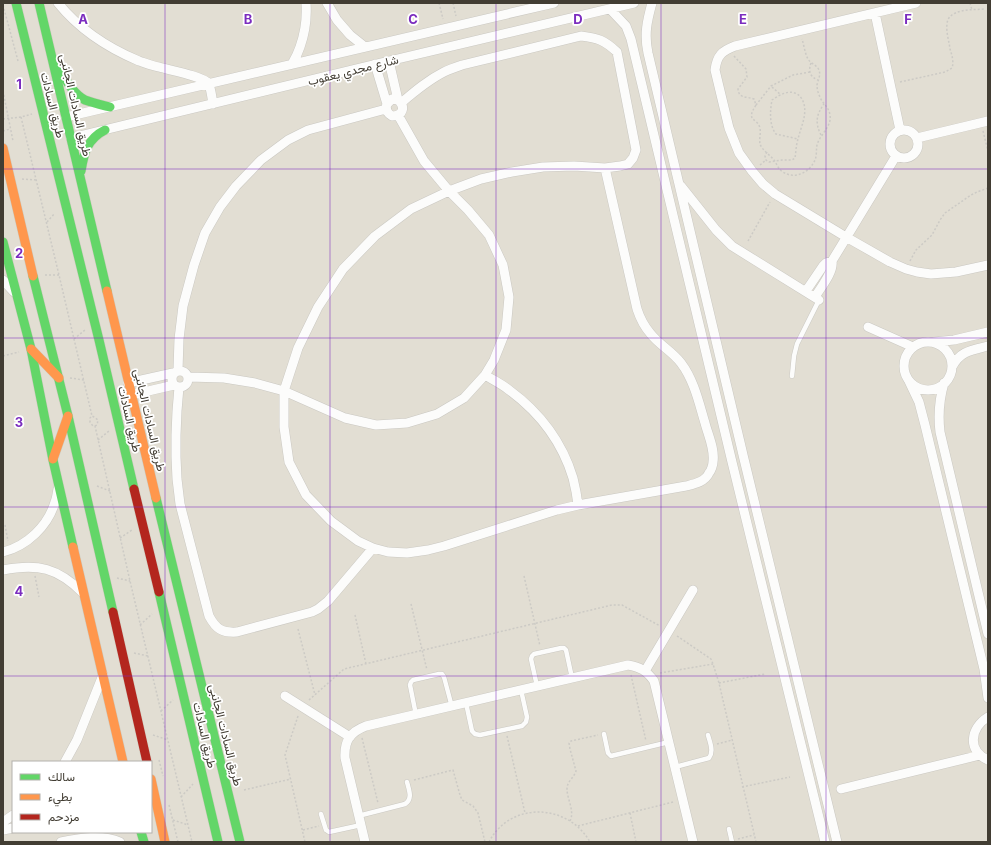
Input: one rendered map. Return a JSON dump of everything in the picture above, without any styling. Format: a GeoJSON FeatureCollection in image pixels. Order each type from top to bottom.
{"type":"FeatureCollection","features":[{"type":"Feature","properties":{"kind":"main road","name":"طريق السادات"},"geometry":{"type":"LineString","coordinates":[[16,3],[108,337],[218,842]]}},
{"type":"Feature","properties":{"kind":"main road","name":"طريق السادات الجانبى"},"geometry":{"type":"LineString","coordinates":[[39,3],[80,179],[108,337],[128,383],[240,842]]}},
{"type":"Feature","properties":{"kind":"main road"},"geometry":{"type":"LineString","coordinates":[[53,61],[78,95],[88,101],[110,107]]}},
{"type":"Feature","properties":{"kind":"main road"},"geometry":{"type":"LineString","coordinates":[[80,179],[83,161],[89,144],[94,136],[105,130]]}},
{"type":"Feature","properties":{"kind":"main road"},"geometry":{"type":"LineString","coordinates":[[3,148],[68,416],[147,761]]}},
{"type":"Feature","properties":{"kind":"main road"},"geometry":{"type":"LineString","coordinates":[[3,242],[31,349],[53,460],[123,761]]}},
{"type":"Feature","properties":{"kind":"main road"},"geometry":{"type":"LineString","coordinates":[[31,349],[59,378]]}},
{"type":"Feature","properties":{"kind":"main road"},"geometry":{"type":"LineString","coordinates":[[53,460],[68,416]]}},
{"type":"Feature","properties":{"kind":"main road"},"geometry":{"type":"LineString","coordinates":[[152,784],[165,842]]}},
{"type":"Feature","properties":{"kind":"street"},"geometry":{"type":"LineString","coordinates":[[58,3],[87,32],[121,52],[139,61],[196,77],[209,84],[214,104]]}},
{"type":"Feature","properties":{"kind":"street"},"geometry":{"type":"LineString","coordinates":[[292,64],[300,47],[305,28],[306,3]]}},
{"type":"Feature","properties":{"kind":"street"},"geometry":{"type":"LineString","coordinates":[[327,3],[345,30],[365,47]]}},
{"type":"Feature","properties":{"kind":"street"},"geometry":{"type":"LineString","coordinates":[[527,9],[535,3]]}},
{"type":"Feature","properties":{"kind":"street","name":"شارع مجدي يعقوب"},"geometry":{"type":"LineString","coordinates":[[66,117],[554,3]]}},
{"type":"Feature","properties":{"kind":"street","name":"شارع مجدي يعقوب"},"geometry":{"type":"LineString","coordinates":[[71,138],[634,3]]}},
{"type":"Feature","properties":{"kind":"street"},"geometry":{"type":"LineString","coordinates":[[652,3],[647,23],[646,44],[744,459],[837,842]]}},
{"type":"Feature","properties":{"kind":"street"},"geometry":{"type":"LineString","coordinates":[[916,3],[735,46],[723,51],[718,57],[715,70],[729,128],[739,153],[746,164],[763,184],[775,194],[890,262],[906,269],[931,274],[956,272],[988,265]]}},
{"type":"Feature","properties":{"kind":"street"},"geometry":{"type":"LineString","coordinates":[[610,9],[626,26],[632,39],[732,462],[825,842]]}},
{"type":"Feature","properties":{"kind":"street"},"geometry":{"type":"LineString","coordinates":[[875,13],[900,130]]}},
{"type":"Feature","properties":{"kind":"street"},"geometry":{"type":"LineString","coordinates":[[177,386],[172,383],[171,378],[176,372],[183,306],[194,265],[205,233],[220,207],[236,186],[261,160],[288,140],[308,130],[386,106],[392,99],[400,101],[431,79],[462,64],[581,36],[595,37],[608,43],[617,52],[636,150],[633,158],[628,164],[620,166],[605,168],[574,166],[542,168],[512,172],[481,179],[449,191],[411,209],[375,236],[343,269],[318,307],[298,348],[284,391],[284,427],[289,462],[306,495],[331,521],[358,541],[373,548],[388,552],[407,553],[444,546],[557,510],[699,483],[709,475],[713,462],[709,438],[689,376],[681,363],[650,334],[642,322],[637,309],[605,168]]}},
{"type":"Feature","properties":{"kind":"street"},"geometry":{"type":"LineString","coordinates":[[635,55],[648,53]]}},
{"type":"Feature","properties":{"kind":"street"},"geometry":{"type":"LineString","coordinates":[[375,64],[387,112],[392,116],[398,115],[401,113],[403,106],[400,101],[389,61]]}},
{"type":"Feature","properties":{"kind":"street"},"geometry":{"type":"LineString","coordinates":[[188,377],[224,378],[255,383],[284,391],[346,418],[376,425],[407,423],[437,414],[464,398],[485,375],[494,360],[506,330],[509,297],[503,265],[489,235],[424,161],[398,115]]}},
{"type":"Feature","properties":{"kind":"street"},"geometry":{"type":"LineString","coordinates":[[917,138],[985,122]]}},
{"type":"Feature","properties":{"kind":"street"},"geometry":{"type":"LineString","coordinates":[[900,130],[908,130],[917,138],[918,147],[913,155],[900,158],[892,153],[890,149],[889,144],[892,135],[900,130]]}},
{"type":"Feature","properties":{"kind":"street"},"geometry":{"type":"LineString","coordinates":[[679,184],[716,230],[732,246],[817,298],[831,271],[833,264],[832,261],[896,156]]}},
{"type":"Feature","properties":{"kind":"street"},"geometry":{"type":"LineString","coordinates":[[806,291],[826,263],[832,261]]}},
{"type":"Feature","properties":{"kind":"street"},"geometry":{"type":"LineString","coordinates":[[3,280],[16,294]]}},
{"type":"Feature","properties":{"kind":"street"},"geometry":{"type":"LineString","coordinates":[[868,327],[913,347]]}},
{"type":"Feature","properties":{"kind":"street"},"geometry":{"type":"LineString","coordinates":[[988,332],[954,340],[924,342],[918,344],[908,351],[904,363],[905,375],[914,391],[922,414],[984,669],[988,698]]}},
{"type":"Feature","properties":{"kind":"street"},"geometry":{"type":"LineString","coordinates":[[931,342],[942,346],[946,350],[952,367]]}},
{"type":"Feature","properties":{"kind":"street"},"geometry":{"type":"LineString","coordinates":[[988,346],[968,351],[957,359],[952,367],[948,379],[944,384],[938,407],[940,432],[988,634]]}},
{"type":"Feature","properties":{"kind":"street"},"geometry":{"type":"LineString","coordinates":[[128,383],[183,371],[188,377]]}},
{"type":"Feature","properties":{"kind":"street"},"geometry":{"type":"LineString","coordinates":[[485,375],[508,389],[530,407],[548,428],[563,452],[573,478],[578,505]]}},
{"type":"Feature","properties":{"kind":"street"},"geometry":{"type":"LineString","coordinates":[[131,395],[184,386],[188,377]]}},
{"type":"Feature","properties":{"kind":"street"},"geometry":{"type":"LineString","coordinates":[[909,381],[919,388],[926,390],[944,384]]}},
{"type":"Feature","properties":{"kind":"street"},"geometry":{"type":"LineString","coordinates":[[177,386],[176,457],[180,504],[209,616],[213,624],[220,630],[228,633],[237,632],[312,612],[318,609],[328,601],[373,548]]}},
{"type":"Feature","properties":{"kind":"street"},"geometry":{"type":"LineString","coordinates":[[732,462],[744,459]]}},
{"type":"Feature","properties":{"kind":"street"},"geometry":{"type":"LineString","coordinates":[[6,551],[27,541],[39,530],[49,517],[59,486]]}},
{"type":"Feature","properties":{"kind":"street"},"geometry":{"type":"LineString","coordinates":[[956,555],[968,552]]}},
{"type":"Feature","properties":{"kind":"street"},"geometry":{"type":"LineString","coordinates":[[3,570],[18,567],[33,567],[47,570],[61,575],[73,583],[84,594]]}},
{"type":"Feature","properties":{"kind":"street"},"geometry":{"type":"LineString","coordinates":[[648,673],[669,630],[693,590]]}},
{"type":"Feature","properties":{"kind":"street"},"geometry":{"type":"LineString","coordinates":[[365,842],[344,751],[346,743],[354,732],[359,729],[452,706],[628,665],[640,668],[648,673],[654,681],[693,842]]}},
{"type":"Feature","properties":{"kind":"street"},"geometry":{"type":"LineString","coordinates":[[65,761],[77,740],[103,675]]}},
{"type":"Feature","properties":{"kind":"street"},"geometry":{"type":"LineString","coordinates":[[285,696],[350,737]]}},
{"type":"Feature","properties":{"kind":"street"},"geometry":{"type":"LineString","coordinates":[[988,717],[977,726],[973,741],[980,755],[988,760]]}},
{"type":"Feature","properties":{"kind":"street"},"geometry":{"type":"LineString","coordinates":[[841,789],[980,755]]}},
{"type":"Feature","properties":{"kind":"street"},"geometry":{"type":"LineString","coordinates":[[3,822],[12,816]]}},
{"type":"Feature","properties":{"kind":"street"},"geometry":{"type":"LineString","coordinates":[[65,838],[102,838],[120,842]]}},
{"type":"Feature","properties":{"kind":"lane"},"geometry":{"type":"LineString","coordinates":[[792,376],[797,344],[817,298]]}},
{"type":"Feature","properties":{"kind":"lane"},"geometry":{"type":"LineString","coordinates":[[537,686],[531,657],[534,654],[541,652],[561,648],[566,649],[572,678]]}},
{"type":"Feature","properties":{"kind":"lane"},"geometry":{"type":"LineString","coordinates":[[416,715],[410,684],[413,680],[429,676],[444,675],[452,706]]}},
{"type":"Feature","properties":{"kind":"lane"},"geometry":{"type":"LineString","coordinates":[[466,703],[472,731],[475,734],[480,735],[522,726],[527,720],[521,690]]}},
{"type":"Feature","properties":{"kind":"lane"},"geometry":{"type":"LineString","coordinates":[[604,734],[610,756],[669,742]]}},
{"type":"Feature","properties":{"kind":"lane"},"geometry":{"type":"LineString","coordinates":[[675,767],[709,758],[712,753],[708,735]]}},
{"type":"Feature","properties":{"kind":"lane"},"geometry":{"type":"LineString","coordinates":[[321,814],[326,830],[329,832],[380,810],[407,803],[410,795],[407,782]]}},
{"type":"Feature","properties":{"kind":"lane"},"geometry":{"type":"LineString","coordinates":[[729,829],[732,841]]}},
{"type":"Feature","properties":{"kind":"path"},"geometry":{"type":"LineString","coordinates":[[439,3],[445,28]]}},
{"type":"Feature","properties":{"kind":"path"},"geometry":{"type":"LineString","coordinates":[[452,3],[458,25]]}},
{"type":"Feature","properties":{"kind":"path"},"geometry":{"type":"LineString","coordinates":[[970,3],[972,10]]}},
{"type":"Feature","properties":{"kind":"path"},"geometry":{"type":"LineString","coordinates":[[890,84],[945,72],[952,68],[947,29],[950,16],[959,12],[985,9]]}},
{"type":"Feature","properties":{"kind":"path"},"geometry":{"type":"LineString","coordinates":[[800,30],[807,58],[819,70],[818,90],[822,101],[829,111],[830,120],[828,127],[821,135],[818,143],[815,161],[804,173],[797,175],[790,174],[779,169],[775,161],[760,143],[760,128],[753,120],[752,113],[756,105],[771,86],[793,75],[810,72]]}},
{"type":"Feature","properties":{"kind":"path"},"geometry":{"type":"LineString","coordinates":[[727,49],[746,69],[747,77],[739,87],[738,93],[743,97],[754,99],[756,105]]}},
{"type":"Feature","properties":{"kind":"path"},"geometry":{"type":"LineString","coordinates":[[812,63],[810,72],[814,78],[818,80]]}},
{"type":"Feature","properties":{"kind":"path"},"geometry":{"type":"LineString","coordinates":[[771,86],[781,95]]}},
{"type":"Feature","properties":{"kind":"path"},"geometry":{"type":"LineString","coordinates":[[767,152],[765,156],[766,160],[769,162],[794,160],[805,111],[803,102],[798,94],[786,92],[773,99],[771,103],[770,119],[775,133],[798,139]]}},
{"type":"Feature","properties":{"kind":"path"},"geometry":{"type":"LineString","coordinates":[[821,135],[817,125],[817,119],[818,114],[824,104]]}},
{"type":"Feature","properties":{"kind":"path"},"geometry":{"type":"LineString","coordinates":[[3,119],[21,117],[34,113]]}},
{"type":"Feature","properties":{"kind":"path"},"geometry":{"type":"LineString","coordinates":[[21,117],[84,380],[92,416],[90,418],[90,422],[93,426],[95,426],[140,625],[192,842]]}},
{"type":"Feature","properties":{"kind":"path"},"geometry":{"type":"LineString","coordinates":[[985,122],[988,151]]}},
{"type":"Feature","properties":{"kind":"path"},"geometry":{"type":"LineString","coordinates":[[3,131],[10,129]]}},
{"type":"Feature","properties":{"kind":"path"},"geometry":{"type":"LineString","coordinates":[[22,180],[36,180]]}},
{"type":"Feature","properties":{"kind":"path"},"geometry":{"type":"LineString","coordinates":[[906,269],[916,250],[932,235],[945,213],[971,194],[988,188]]}},
{"type":"Feature","properties":{"kind":"path"},"geometry":{"type":"LineString","coordinates":[[748,241],[775,194]]}},
{"type":"Feature","properties":{"kind":"path"},"geometry":{"type":"LineString","coordinates":[[46,222],[57,211]]}},
{"type":"Feature","properties":{"kind":"path"},"geometry":{"type":"LineString","coordinates":[[45,275],[59,274]]}},
{"type":"Feature","properties":{"kind":"path"},"geometry":{"type":"LineString","coordinates":[[74,339],[85,330]]}},
{"type":"Feature","properties":{"kind":"path"},"geometry":{"type":"LineString","coordinates":[[3,356],[31,349]]}},
{"type":"Feature","properties":{"kind":"path"},"geometry":{"type":"LineString","coordinates":[[70,378],[84,380]]}},
{"type":"Feature","properties":{"kind":"path"},"geometry":{"type":"LineString","coordinates":[[92,416],[98,420],[97,425],[95,426]]}},
{"type":"Feature","properties":{"kind":"path"},"geometry":{"type":"LineString","coordinates":[[98,440],[109,431]]}},
{"type":"Feature","properties":{"kind":"path"},"geometry":{"type":"LineString","coordinates":[[97,486],[110,492]]}},
{"type":"Feature","properties":{"kind":"path"},"geometry":{"type":"LineString","coordinates":[[5,525],[6,551]]}},
{"type":"Feature","properties":{"kind":"path"},"geometry":{"type":"LineString","coordinates":[[120,538],[133,530]]}},
{"type":"Feature","properties":{"kind":"path"},"geometry":{"type":"LineString","coordinates":[[33,567],[39,597]]}},
{"type":"Feature","properties":{"kind":"path"},"geometry":{"type":"LineString","coordinates":[[524,576],[541,652]]}},
{"type":"Feature","properties":{"kind":"path"},"geometry":{"type":"LineString","coordinates":[[117,578],[130,581]]}},
{"type":"Feature","properties":{"kind":"path"},"geometry":{"type":"LineString","coordinates":[[411,604],[429,676]]}},
{"type":"Feature","properties":{"kind":"path"},"geometry":{"type":"LineString","coordinates":[[305,842],[285,756],[302,707],[344,669],[612,605],[622,605],[669,630],[711,659],[714,664],[719,683],[756,842]]}},
{"type":"Feature","properties":{"kind":"path"},"geometry":{"type":"LineString","coordinates":[[140,625],[153,612]]}},
{"type":"Feature","properties":{"kind":"path"},"geometry":{"type":"LineString","coordinates":[[355,616],[366,664]]}},
{"type":"Feature","properties":{"kind":"path"},"geometry":{"type":"LineString","coordinates":[[298,629],[314,695]]}},
{"type":"Feature","properties":{"kind":"path"},"geometry":{"type":"LineString","coordinates":[[134,653],[148,656]]}},
{"type":"Feature","properties":{"kind":"path"},"geometry":{"type":"LineString","coordinates":[[648,673],[714,664]]}},
{"type":"Feature","properties":{"kind":"path"},"geometry":{"type":"LineString","coordinates":[[628,665],[647,748]]}},
{"type":"Feature","properties":{"kind":"path"},"geometry":{"type":"LineString","coordinates":[[719,683],[765,674]]}},
{"type":"Feature","properties":{"kind":"path"},"geometry":{"type":"LineString","coordinates":[[161,710],[174,699]]}},
{"type":"Feature","properties":{"kind":"path"},"geometry":{"type":"LineString","coordinates":[[359,729],[380,810]]}},
{"type":"Feature","properties":{"kind":"path"},"geometry":{"type":"LineString","coordinates":[[505,729],[526,813]]}},
{"type":"Feature","properties":{"kind":"path"},"geometry":{"type":"LineString","coordinates":[[570,820],[572,817],[572,812],[567,786],[575,775],[576,771],[569,744],[571,741],[604,734]]}},
{"type":"Feature","properties":{"kind":"path"},"geometry":{"type":"LineString","coordinates":[[153,735],[168,740]]}},
{"type":"Feature","properties":{"kind":"path"},"geometry":{"type":"LineString","coordinates":[[711,745],[732,740]]}},
{"type":"Feature","properties":{"kind":"path"},"geometry":{"type":"LineString","coordinates":[[407,782],[453,770],[462,800],[473,806],[478,813],[485,842]]}},
{"type":"Feature","properties":{"kind":"path"},"geometry":{"type":"LineString","coordinates":[[742,787],[790,777]]}},
{"type":"Feature","properties":{"kind":"path"},"geometry":{"type":"LineString","coordinates":[[244,790],[291,779]]}},
{"type":"Feature","properties":{"kind":"path"},"geometry":{"type":"LineString","coordinates":[[181,797],[194,782]]}},
{"type":"Feature","properties":{"kind":"path"},"geometry":{"type":"LineString","coordinates":[[578,826],[683,799]]}},
{"type":"Feature","properties":{"kind":"path"},"geometry":{"type":"LineString","coordinates":[[489,842],[494,833],[512,818],[526,813],[535,812],[558,815],[570,820],[578,826],[590,842]]}},
{"type":"Feature","properties":{"kind":"path"},"geometry":{"type":"LineString","coordinates":[[630,813],[636,842]]}},
{"type":"Feature","properties":{"kind":"path"},"geometry":{"type":"LineString","coordinates":[[173,820],[188,826]]}},
{"type":"Feature","properties":{"kind":"path"},"geometry":{"type":"LineString","coordinates":[[302,831],[324,825]]}},
{"type":"Feature","properties":{"kind":"path"},"geometry":{"type":"LineString","coordinates":[[732,841],[754,835]]}},
{"type":"Feature","properties":{"kind":"shaded area"},"geometry":{"type":"Polygon","coordinates":[[[3,3],[988,3],[988,842],[3,842],[3,3]]]}},
{"type":"Feature","properties":{"kind":"traffic: fast"},"geometry":{"type":"LineString","coordinates":[[16,3],[134,489]]}},
{"type":"Feature","properties":{"kind":"traffic: fast"},"geometry":{"type":"LineString","coordinates":[[39,3],[107,291]]}},
{"type":"Feature","properties":{"kind":"traffic: fast"},"geometry":{"type":"LineString","coordinates":[[57,66],[69,85],[80,97],[85,100],[110,107]]}},
{"type":"Feature","properties":{"kind":"traffic: fast"},"geometry":{"type":"LineString","coordinates":[[81,171],[83,158],[87,147],[94,138],[105,130]]}},
{"type":"Feature","properties":{"kind":"traffic: fast"},"geometry":{"type":"LineString","coordinates":[[3,242],[31,349],[53,460],[73,547]]}},
{"type":"Feature","properties":{"kind":"traffic: fast"},"geometry":{"type":"LineString","coordinates":[[33,276],[68,416],[113,612]]}},
{"type":"Feature","properties":{"kind":"traffic: fast"},"geometry":{"type":"LineString","coordinates":[[156,498],[240,842]]}},
{"type":"Feature","properties":{"kind":"traffic: fast"},"geometry":{"type":"LineString","coordinates":[[159,592],[218,842]]}},
{"type":"Feature","properties":{"kind":"traffic: fast"},"geometry":{"type":"LineString","coordinates":[[141,833],[144,842]]}},
{"type":"Feature","properties":{"kind":"traffic: slow"},"geometry":{"type":"LineString","coordinates":[[3,148],[33,276]]}},
{"type":"Feature","properties":{"kind":"traffic: slow"},"geometry":{"type":"LineString","coordinates":[[107,291],[156,498]]}},
{"type":"Feature","properties":{"kind":"traffic: slow"},"geometry":{"type":"LineString","coordinates":[[31,349],[59,378]]}},
{"type":"Feature","properties":{"kind":"traffic: slow"},"geometry":{"type":"LineString","coordinates":[[53,459],[68,416]]}},
{"type":"Feature","properties":{"kind":"traffic: slow"},"geometry":{"type":"LineString","coordinates":[[73,547],[123,761]]}},
{"type":"Feature","properties":{"kind":"traffic: slow"},"geometry":{"type":"LineString","coordinates":[[152,784],[165,842]]}},
{"type":"Feature","properties":{"kind":"traffic: jam"},"geometry":{"type":"LineString","coordinates":[[134,489],[159,592]]}},
{"type":"Feature","properties":{"kind":"traffic: jam"},"geometry":{"type":"LineString","coordinates":[[113,612],[147,761]]}}]}
